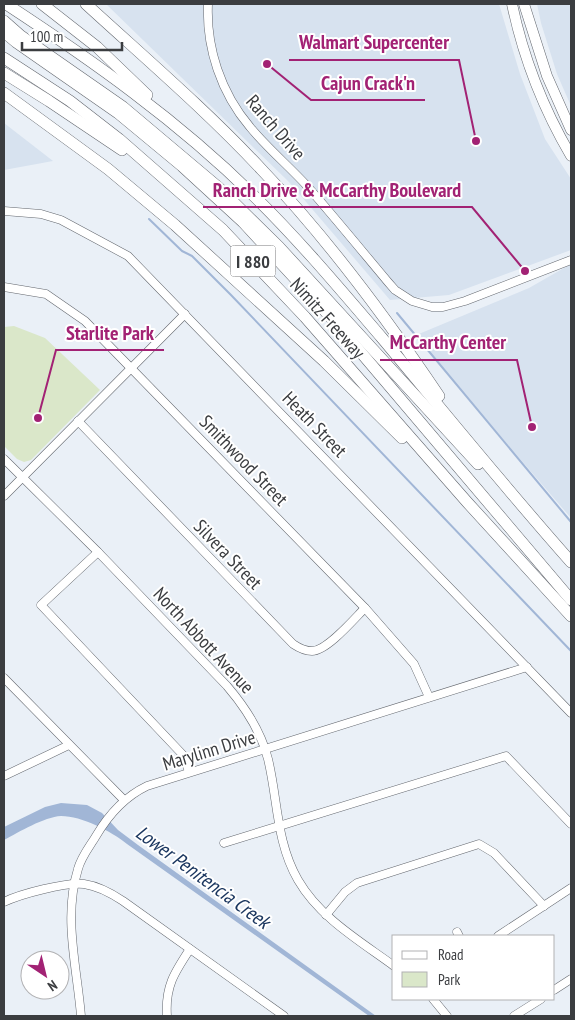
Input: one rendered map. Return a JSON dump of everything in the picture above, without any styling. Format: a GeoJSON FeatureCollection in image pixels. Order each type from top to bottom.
{"type":"FeatureCollection","features":[{"type":"Feature","properties":{"kind":"highway","name":"Nimitz Freeway"},"geometry":{"type":"LineString","coordinates":[[6,4],[94,63],[178,127],[252,194],[288,230],[328,275],[571,562]]}},
{"type":"Feature","properties":{"kind":"highway"},"geometry":{"type":"LineString","coordinates":[[42,4],[97,47],[178,127]]}},
{"type":"Feature","properties":{"kind":"highway"},"geometry":{"type":"LineString","coordinates":[[86,4],[196,104],[283,193],[360,284],[469,441]]}},
{"type":"Feature","properties":{"kind":"highway"},"geometry":{"type":"LineString","coordinates":[[4,21],[44,57],[152,141],[212,193],[273,253],[336,323],[571,600]]}},
{"type":"Feature","properties":{"kind":"highway"},"geometry":{"type":"LineString","coordinates":[[4,32],[116,102],[218,187],[248,216],[442,424],[571,568]]}},
{"type":"Feature","properties":{"kind":"highway","name":"Nimitz Freeway"},"geometry":{"type":"LineString","coordinates":[[4,58],[70,102],[119,139],[223,230],[270,278],[467,502],[571,616]]}},
{"type":"Feature","properties":{"kind":"highway"},"geometry":{"type":"LineString","coordinates":[[4,73],[170,182]]}},
{"type":"Feature","properties":{"kind":"highway"},"geometry":{"type":"LineString","coordinates":[[4,93],[108,169],[175,225],[324,361],[467,502]]}},
{"type":"Feature","properties":{"kind":"main road"},"geometry":{"type":"LineString","coordinates":[[512,4],[520,38],[536,81],[571,156]]}},
{"type":"Feature","properties":{"kind":"main road"},"geometry":{"type":"LineString","coordinates":[[524,4],[547,76],[571,130]]}},
{"type":"Feature","properties":{"kind":"street","name":"Ranch Drive"},"geometry":{"type":"LineString","coordinates":[[208,4],[209,32],[214,58],[222,83],[238,111],[257,135],[302,180],[388,282],[403,296],[412,301],[432,306],[453,304],[571,260]]}},
{"type":"Feature","properties":{"kind":"street","name":"Heath Street"},"geometry":{"type":"LineString","coordinates":[[4,211],[41,214],[61,220],[128,256],[571,713]]}},
{"type":"Feature","properties":{"kind":"street","name":"Smithwood Street"},"geometry":{"type":"LineString","coordinates":[[4,287],[46,294],[85,321],[366,608],[414,664],[430,697]]}},
{"type":"Feature","properties":{"kind":"street"},"geometry":{"type":"LineString","coordinates":[[4,496],[185,314]]}},
{"type":"Feature","properties":{"kind":"street","name":"Silvera Street"},"geometry":{"type":"LineString","coordinates":[[78,421],[293,644],[302,649],[314,651],[326,645],[366,608]]}},
{"type":"Feature","properties":{"kind":"street","name":"North Abbott Avenue"},"geometry":{"type":"LineString","coordinates":[[4,458],[98,552],[235,695],[252,719],[265,750],[279,827],[289,862],[298,880],[326,915],[392,964]]}},
{"type":"Feature","properties":{"kind":"street"},"geometry":{"type":"LineString","coordinates":[[98,552],[41,605],[184,756],[189,772]]}},
{"type":"Feature","properties":{"kind":"street","name":"Marylinn Drive"},"geometry":{"type":"LineString","coordinates":[[81,1016],[72,938],[71,907],[74,884],[78,867],[100,830],[124,800],[147,786],[189,772],[265,750],[527,667]]}},
{"type":"Feature","properties":{"kind":"street"},"geometry":{"type":"LineString","coordinates":[[4,678],[124,800]]}},
{"type":"Feature","properties":{"kind":"street"},"geometry":{"type":"LineString","coordinates":[[4,776],[69,745]]}},
{"type":"Feature","properties":{"kind":"street"},"geometry":{"type":"LineString","coordinates":[[224,843],[506,756],[571,824]]}},
{"type":"Feature","properties":{"kind":"street"},"geometry":{"type":"LineString","coordinates":[[326,915],[345,892],[357,883],[479,844],[494,853],[544,906]]}},
{"type":"Feature","properties":{"kind":"street"},"geometry":{"type":"LineString","coordinates":[[4,902],[15,896],[74,884],[96,887],[115,896],[284,1016]]}},
{"type":"Feature","properties":{"kind":"street"},"geometry":{"type":"LineString","coordinates":[[500,935],[571,888]]}},
{"type":"Feature","properties":{"kind":"street"},"geometry":{"type":"LineString","coordinates":[[167,1016],[167,994],[170,982],[190,949]]}},
{"type":"Feature","properties":{"kind":"street"},"geometry":{"type":"LineString","coordinates":[[555,989],[571,979]]}},
{"type":"Feature","properties":{"kind":"street"},"geometry":{"type":"LineString","coordinates":[[434,1000],[446,1016]]}},
{"type":"Feature","properties":{"kind":"street"},"geometry":{"type":"LineString","coordinates":[[514,1016],[538,1000]]}},
{"type":"Feature","properties":{"kind":"shaded area"},"geometry":{"type":"Polygon","coordinates":[[[106,4],[499,4],[520,74],[545,139],[571,179],[571,250],[449,295],[390,300],[289,182],[106,4]]]}},
{"type":"Feature","properties":{"kind":"shaded area"},"geometry":{"type":"Polygon","coordinates":[[[537,4],[571,4],[571,106],[557,74],[537,4]]]}},
{"type":"Feature","properties":{"kind":"shaded area"},"geometry":{"type":"Polygon","coordinates":[[[4,123],[53,161],[4,170],[4,123]]]}},
{"type":"Feature","properties":{"kind":"shaded area"},"geometry":{"type":"Polygon","coordinates":[[[571,264],[571,518],[414,336],[529,288],[571,264]]]}},
{"type":"Feature","properties":{"kind":"green space"},"geometry":{"type":"Polygon","coordinates":[[[14,326],[45,338],[100,390],[31,460],[24,462],[17,459],[4,446],[4,327],[14,326]]]}},
{"type":"Feature","properties":{"kind":"water"},"geometry":{"type":"Polygon","coordinates":[[[61,803],[87,805],[102,813],[118,830],[138,845],[376,1016],[369,1016],[105,829],[87,821],[61,816],[32,825],[4,840],[4,827],[45,807],[61,803]]]}},
{"type":"Feature","properties":{"kind":"waterway"},"geometry":{"type":"LineString","coordinates":[[149,219],[182,251],[192,256],[231,295],[571,651]]}},
{"type":"Feature","properties":{"kind":"waterway"},"geometry":{"type":"LineString","coordinates":[[397,313],[571,522]]}},
{"type":"Feature","properties":{"kind":"place","name":"Cajun Crack'n"},"geometry":{"type":"Point","coordinates":[267,64]}},
{"type":"Feature","properties":{"kind":"place","name":"Walmart Supercenter"},"geometry":{"type":"Point","coordinates":[476,141]}},
{"type":"Feature","properties":{"kind":"place","name":"Ranch Drive & McCarthy Boulevard"},"geometry":{"type":"Point","coordinates":[525,271]}},
{"type":"Feature","properties":{"kind":"place","name":"Starlite Park"},"geometry":{"type":"Point","coordinates":[38,418]}},
{"type":"Feature","properties":{"kind":"place","name":"McCarthy Center"},"geometry":{"type":"Point","coordinates":[532,427]}},
{"type":"Feature","properties":{"kind":"water label","name":"Lower Penitencia Creek"},"geometry":{"type":"Point","coordinates":[203,877]}}]}
